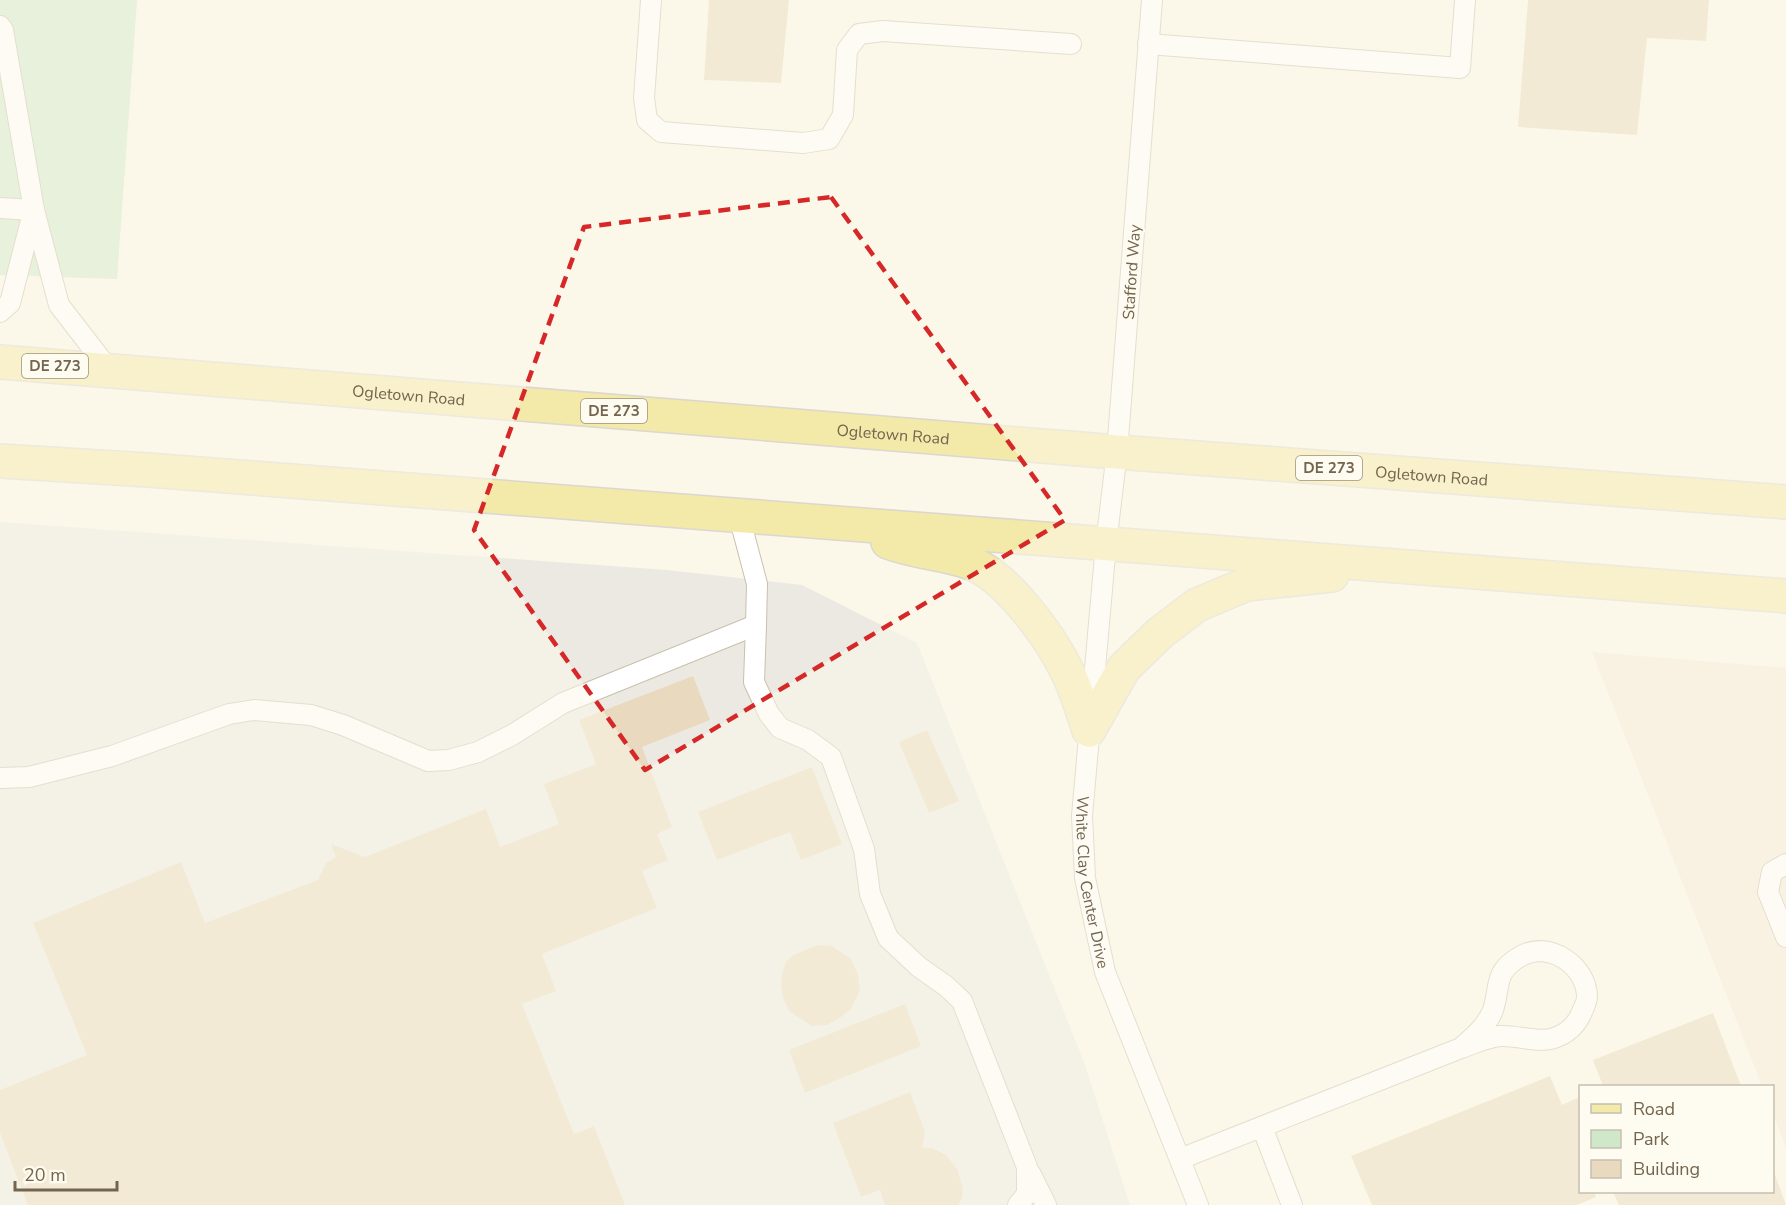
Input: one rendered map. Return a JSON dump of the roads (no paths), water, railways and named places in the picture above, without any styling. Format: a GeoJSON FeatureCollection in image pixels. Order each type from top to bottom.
{"type":"FeatureCollection","features":[{"type":"Feature","properties":{"kind":"main road","name":"Ogletown Road"},"geometry":{"type":"LineString","coordinates":[[0,362],[1117,452],[1786,502]]}},
{"type":"Feature","properties":{"kind":"main road"},"geometry":{"type":"LineString","coordinates":[[0,375],[111,371]]}},
{"type":"Feature","properties":{"kind":"main road"},"geometry":{"type":"LineString","coordinates":[[0,461],[148,470],[1786,596]]}},
{"type":"Feature","properties":{"kind":"main road"},"geometry":{"type":"LineString","coordinates":[[844,524],[904,548],[970,562],[1001,581],[1039,625],[1067,670],[1089,730]]}},
{"type":"Feature","properties":{"kind":"main road"},"geometry":{"type":"LineString","coordinates":[[1089,730],[1124,668],[1160,633],[1197,605],[1247,584],[1296,580],[1395,566]]}},
{"type":"Feature","properties":{"kind":"lane"},"geometry":{"type":"LineString","coordinates":[[651,0],[644,98],[647,120],[661,132],[802,143],[829,139],[843,115],[847,50],[859,34],[883,31],[1071,44]]}},
{"type":"Feature","properties":{"kind":"lane","name":"Stafford Way"},"geometry":{"type":"LineString","coordinates":[[1106,544],[1117,452],[1152,0]]}},
{"type":"Feature","properties":{"kind":"lane"},"geometry":{"type":"LineString","coordinates":[[1148,44],[1460,68],[1465,0]]}},
{"type":"Feature","properties":{"kind":"lane"},"geometry":{"type":"LineString","coordinates":[[0,26],[3,30],[34,210],[59,305],[111,371]]}},
{"type":"Feature","properties":{"kind":"lane"},"geometry":{"type":"LineString","coordinates":[[0,208],[34,210]]}},
{"type":"Feature","properties":{"kind":"lane"},"geometry":{"type":"LineString","coordinates":[[0,312],[10,303],[34,210]]}},
{"type":"Feature","properties":{"kind":"lane"},"geometry":{"type":"LineString","coordinates":[[739,516],[757,584],[754,682],[769,714],[780,728],[808,740],[831,757],[864,849],[870,894],[888,938],[919,967],[946,986],[962,1001],[1027,1167],[1046,1205]]}},
{"type":"Feature","properties":{"kind":"lane","name":"White Clay Center Drive"},"geometry":{"type":"LineString","coordinates":[[1106,544],[1082,816],[1085,878],[1105,972],[1198,1205]]}},
{"type":"Feature","properties":{"kind":"lane"},"geometry":{"type":"LineString","coordinates":[[0,778],[29,777],[112,756],[229,714],[254,710],[311,715],[343,725],[428,761],[449,760],[478,752],[512,735],[563,703],[756,625]]}},
{"type":"Feature","properties":{"kind":"lane"},"geometry":{"type":"LineString","coordinates":[[1786,864],[1772,872],[1768,892],[1786,937]]}},
{"type":"Feature","properties":{"kind":"lane"},"geometry":{"type":"LineString","coordinates":[[1180,1159],[1461,1048],[1497,1036],[1520,1036],[1542,1040],[1559,1037],[1577,1023],[1588,998],[1581,975],[1565,958],[1544,951],[1523,955],[1503,969],[1496,988],[1493,1009],[1484,1026],[1461,1048]]}},
{"type":"Feature","properties":{"kind":"lane"},"geometry":{"type":"LineString","coordinates":[[1262,1127],[1292,1205]]}},
{"type":"Feature","properties":{"kind":"lane"},"geometry":{"type":"LineString","coordinates":[[1018,1205],[1027,1194],[1027,1167]]}}]}
